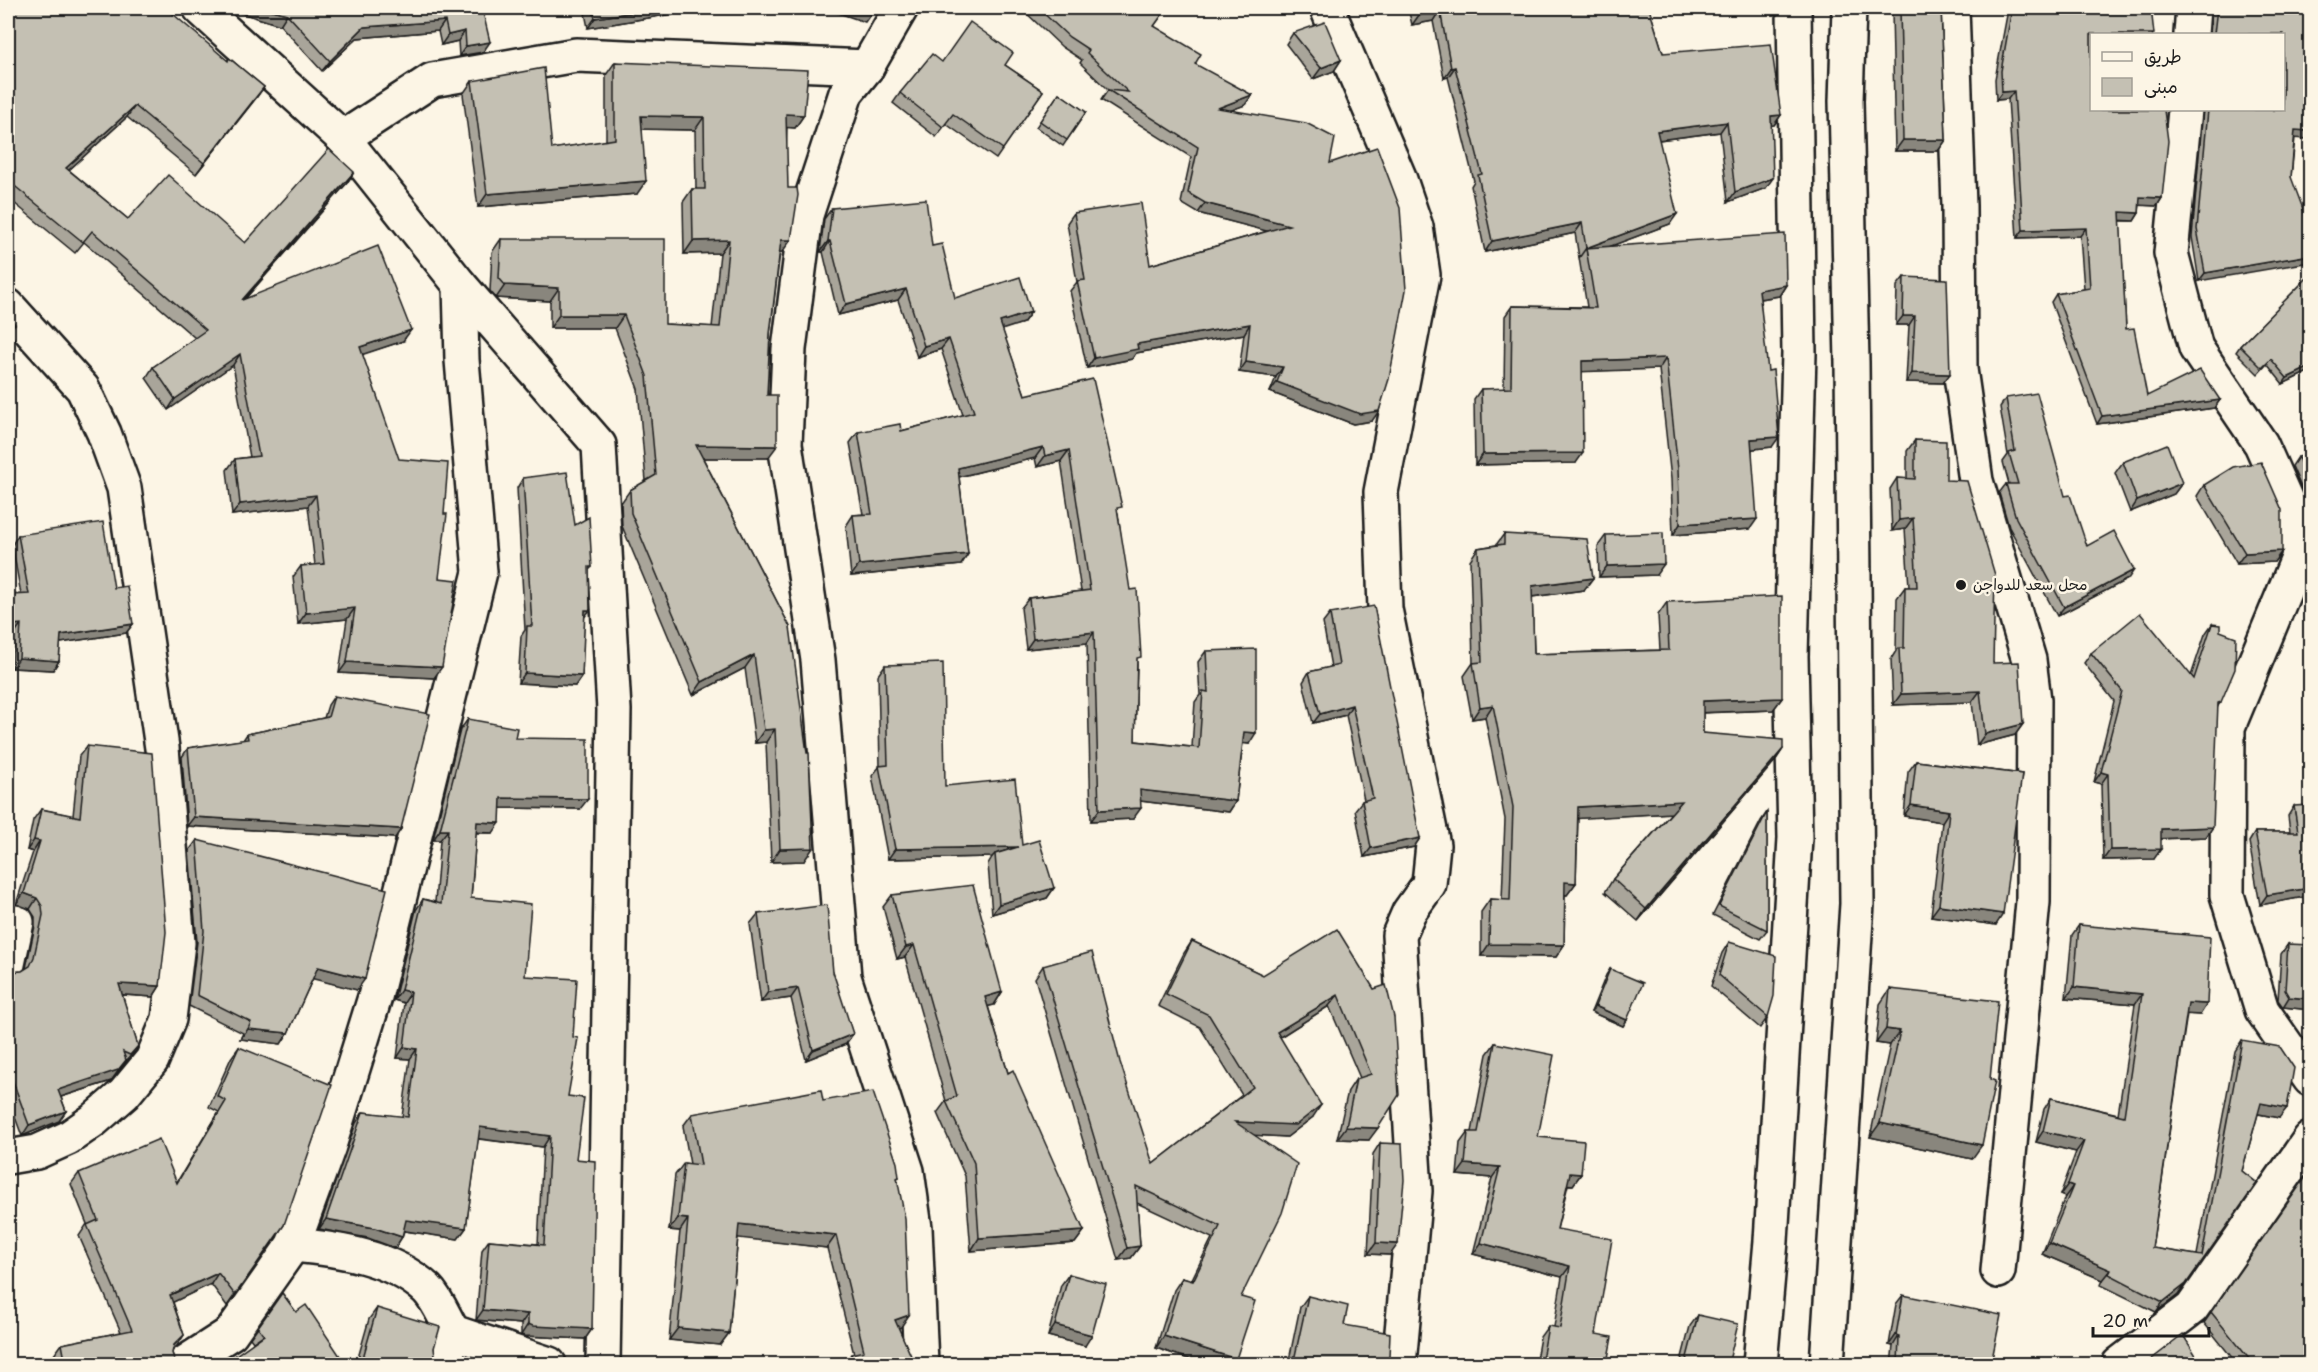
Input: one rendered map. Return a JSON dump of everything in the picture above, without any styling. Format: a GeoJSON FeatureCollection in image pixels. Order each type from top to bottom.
{"type":"FeatureCollection","features":[{"type":"Feature","properties":{"kind":"street"},"geometry":{"type":"LineString","coordinates":[[200,8],[343,138],[460,285],[599,445],[614,710],[603,1365]]}},
{"type":"Feature","properties":{"kind":"street"},"geometry":{"type":"LineString","coordinates":[[901,8],[867,67],[846,93],[806,215],[789,349],[785,444],[818,660],[844,976],[907,1171],[915,1228],[921,1365]]}},
{"type":"Feature","properties":{"kind":"street"},"geometry":{"type":"LineString","coordinates":[[1327,8],[1399,177],[1416,227],[1423,275],[1381,492],[1385,609],[1433,845],[1429,884],[1409,912],[1399,935],[1415,1191],[1399,1365]]}},
{"type":"Feature","properties":{"kind":"street"},"geometry":{"type":"LineString","coordinates":[[1760,1365],[1771,1241],[1795,838],[1791,656],[1799,352],[1794,8]]}},
{"type":"Feature","properties":{"kind":"street"},"geometry":{"type":"LineString","coordinates":[[1827,1365],[1857,904],[1852,362],[1846,100],[1849,8]]}},
{"type":"Feature","properties":{"kind":"street"},"geometry":{"type":"LineString","coordinates":[[1952,8],[1959,206],[1960,369],[1976,481],[2030,660],[2034,700],[2033,902],[1998,1271]]}},
{"type":"Feature","properties":{"kind":"street"},"geometry":{"type":"LineString","coordinates":[[2191,33],[2193,8]]}},
{"type":"Feature","properties":{"kind":"street"},"geometry":{"type":"LineString","coordinates":[[343,138],[432,80],[576,54],[867,67]]}},
{"type":"Feature","properties":{"kind":"street"},"geometry":{"type":"LineString","coordinates":[[2185,111],[2171,253],[2196,348],[2261,444],[2293,516],[2299,556],[2228,726],[2227,895],[2262,1010],[2306,1065]]}},
{"type":"Feature","properties":{"kind":"street"},"geometry":{"type":"LineString","coordinates":[[183,1365],[231,1333],[293,1245],[329,1146],[375,997],[480,572],[462,360],[460,285]]}},
{"type":"Feature","properties":{"kind":"street"},"geometry":{"type":"LineString","coordinates":[[8,306],[83,389],[104,433],[124,489],[162,748],[178,943],[170,1019],[152,1060],[124,1094],[94,1120],[68,1138],[37,1152],[8,1157]]}},
{"type":"Feature","properties":{"kind":"street"},"geometry":{"type":"LineString","coordinates":[[8,964],[16,922]]}},
{"type":"Feature","properties":{"kind":"street"},"geometry":{"type":"LineString","coordinates":[[2119,1365],[2192,1308],[2310,1139]]}},
{"type":"Feature","properties":{"kind":"street"},"geometry":{"type":"LineString","coordinates":[[293,1245],[330,1248],[385,1263],[427,1290],[453,1332],[549,1365]]}},
{"type":"Feature","properties":{"kind":"street"},"geometry":{"type":"LineString","coordinates":[[444,1365],[453,1332]]}},
{"type":"Feature","properties":{"kind":"building"},"geometry":{"type":"Polygon","coordinates":[[[8,8],[166,8],[228,61],[229,58],[264,87],[204,163],[135,106],[66,168],[128,219],[168,175],[245,243],[329,149],[354,172],[242,300],[378,246],[411,330],[360,347],[399,459],[448,463],[444,514],[447,514],[439,578],[457,580],[442,667],[347,662],[355,608],[306,613],[301,566],[324,564],[316,495],[240,504],[235,459],[259,456],[240,354],[175,399],[153,367],[206,330],[92,231],[83,242],[11,183],[8,187],[8,8]]]}},
{"type":"Feature","properties":{"kind":"building"},"geometry":{"type":"Polygon","coordinates":[[[265,8],[482,8],[490,42],[466,46],[465,31],[448,35],[445,21],[364,27],[330,61],[287,14],[265,8]]]}},
{"type":"Feature","properties":{"kind":"building"},"geometry":{"type":"Polygon","coordinates":[[[592,8],[661,8],[595,18],[592,8]]]}},
{"type":"Feature","properties":{"kind":"building"},"geometry":{"type":"Polygon","coordinates":[[[858,8],[873,8],[872,12],[858,8]]]}},
{"type":"Feature","properties":{"kind":"building"},"geometry":{"type":"Polygon","coordinates":[[[1038,8],[1167,8],[1154,26],[1201,54],[1195,64],[1252,95],[1218,108],[1306,123],[1335,138],[1330,163],[1377,147],[1400,208],[1406,290],[1389,379],[1379,411],[1360,414],[1277,382],[1283,367],[1246,362],[1250,324],[1137,344],[1138,349],[1094,358],[1077,281],[1085,280],[1074,213],[1141,203],[1150,265],[1289,225],[1205,203],[1188,193],[1198,147],[1108,90],[1128,92],[1087,53],[1089,50],[1069,37],[1038,8]]]}},
{"type":"Feature","properties":{"kind":"building"},"geometry":{"type":"Polygon","coordinates":[[[1418,8],[1649,8],[1663,53],[1771,44],[1781,115],[1771,116],[1773,178],[1735,192],[1727,122],[1657,131],[1677,214],[1586,248],[1582,223],[1492,241],[1478,175],[1482,174],[1455,67],[1451,68],[1440,10],[1419,15],[1418,8]]]}},
{"type":"Feature","properties":{"kind":"building"},"geometry":{"type":"Polygon","coordinates":[[[1900,8],[1941,8],[1946,140],[1903,140],[1900,8]]]}},
{"type":"Feature","properties":{"kind":"building"},"geometry":{"type":"Polygon","coordinates":[[[2012,8],[2151,8],[2154,33],[2090,33],[2090,111],[2164,111],[2168,141],[2162,198],[2140,197],[2139,213],[2120,212],[2126,329],[2134,328],[2147,396],[2200,370],[2220,400],[2102,416],[2056,294],[2090,288],[2086,228],[2023,230],[2014,91],[2002,92],[2001,71],[2012,8]]]}},
{"type":"Feature","properties":{"kind":"building"},"geometry":{"type":"Polygon","coordinates":[[[2217,8],[2310,8],[2310,131],[2295,130],[2291,177],[2310,227],[2310,255],[2205,273],[2197,229],[2208,111],[2285,111],[2285,33],[2214,33],[2217,8]]]}},
{"type":"Feature","properties":{"kind":"building"},"geometry":{"type":"Polygon","coordinates":[[[970,22],[1013,53],[1005,65],[1043,91],[1003,149],[953,114],[943,127],[900,93],[932,54],[942,62],[970,22]]]}},
{"type":"Feature","properties":{"kind":"building"},"geometry":{"type":"Polygon","coordinates":[[[1325,22],[1341,60],[1321,68],[1293,33],[1325,22]]]}},
{"type":"Feature","properties":{"kind":"building"},"geometry":{"type":"Polygon","coordinates":[[[615,62],[808,70],[804,115],[786,114],[788,188],[797,188],[798,195],[791,240],[781,240],[770,334],[767,395],[777,395],[777,446],[696,445],[790,627],[807,753],[809,753],[813,848],[780,849],[775,729],[764,730],[754,655],[702,682],[631,513],[630,490],[656,475],[647,376],[624,315],[559,315],[559,288],[505,285],[499,278],[501,239],[665,239],[665,324],[720,327],[729,240],[693,241],[692,189],[705,189],[704,117],[641,116],[646,181],[487,194],[472,81],[544,68],[552,149],[615,139],[615,62]]]}},
{"type":"Feature","properties":{"kind":"building"},"geometry":{"type":"Polygon","coordinates":[[[1059,93],[1086,112],[1067,140],[1040,121],[1059,93]]]}},
{"type":"Feature","properties":{"kind":"building"},"geometry":{"type":"Polygon","coordinates":[[[926,199],[932,246],[942,244],[955,298],[1020,277],[1031,312],[1000,322],[1025,395],[1093,379],[1122,507],[1117,508],[1130,590],[1137,589],[1141,657],[1137,658],[1135,741],[1199,748],[1203,691],[1208,692],[1206,651],[1256,649],[1256,733],[1244,732],[1236,801],[1140,790],[1141,808],[1099,810],[1094,632],[1033,639],[1029,598],[1090,590],[1069,450],[1045,456],[1043,447],[958,468],[968,554],[859,565],[853,515],[872,514],[858,432],[900,424],[901,431],[974,412],[949,339],[924,346],[906,289],[846,304],[830,241],[828,241],[832,208],[926,199]]]}},
{"type":"Feature","properties":{"kind":"building"},"geometry":{"type":"Polygon","coordinates":[[[1785,234],[1786,285],[1759,290],[1768,371],[1773,370],[1779,437],[1751,439],[1757,519],[1680,524],[1678,469],[1666,358],[1582,361],[1583,453],[1483,454],[1481,389],[1511,388],[1512,306],[1596,308],[1586,248],[1785,234]]]}},
{"type":"Feature","properties":{"kind":"building"},"geometry":{"type":"Polygon","coordinates":[[[2310,275],[2310,314],[2306,318],[2310,323],[2310,367],[2287,378],[2271,359],[2262,368],[2240,346],[2310,275]]]}},
{"type":"Feature","properties":{"kind":"building"},"geometry":{"type":"Polygon","coordinates":[[[1904,277],[1947,279],[1950,374],[1912,373],[1915,316],[1903,316],[1904,277]]]}},
{"type":"Feature","properties":{"kind":"building"},"geometry":{"type":"Polygon","coordinates":[[[8,314],[15,324],[8,330],[8,314]]]}},
{"type":"Feature","properties":{"kind":"building"},"geometry":{"type":"Polygon","coordinates":[[[2037,393],[2065,496],[2070,495],[2087,546],[2114,531],[2134,570],[2064,607],[2016,518],[2006,484],[2018,484],[2009,453],[2015,451],[2006,398],[2037,393]]]}},
{"type":"Feature","properties":{"kind":"building"},"geometry":{"type":"Polygon","coordinates":[[[1915,440],[1946,441],[1946,480],[1967,481],[1995,575],[1993,663],[2019,662],[2023,724],[1985,734],[1980,691],[1901,694],[1899,648],[1904,648],[1905,587],[1917,587],[1913,518],[1899,520],[1897,478],[1915,479],[1915,440]]]}},
{"type":"Feature","properties":{"kind":"building"},"geometry":{"type":"Polygon","coordinates":[[[2167,444],[2182,483],[2137,501],[2123,462],[2167,444]]]}},
{"type":"Feature","properties":{"kind":"building"},"geometry":{"type":"Polygon","coordinates":[[[2310,455],[2310,485],[2298,457],[2310,455]]]}},
{"type":"Feature","properties":{"kind":"building"},"geometry":{"type":"Polygon","coordinates":[[[2261,462],[2282,510],[2282,551],[2245,553],[2204,485],[2233,467],[2261,462]]]}},
{"type":"Feature","properties":{"kind":"building"},"geometry":{"type":"Polygon","coordinates":[[[567,472],[575,525],[589,517],[592,567],[589,567],[590,610],[585,610],[582,676],[525,673],[527,626],[532,626],[523,478],[567,472]]]}},
{"type":"Feature","properties":{"kind":"building"},"geometry":{"type":"Polygon","coordinates":[[[103,522],[114,588],[127,586],[133,624],[61,635],[59,661],[19,658],[21,624],[13,625],[11,595],[29,594],[18,535],[103,522]]]}},
{"type":"Feature","properties":{"kind":"building"},"geometry":{"type":"Polygon","coordinates":[[[1663,533],[1664,564],[1607,566],[1606,535],[1663,533]]]}},
{"type":"Feature","properties":{"kind":"building"},"geometry":{"type":"Polygon","coordinates":[[[1504,534],[1587,539],[1593,578],[1532,586],[1534,654],[1669,650],[1667,602],[1782,596],[1782,698],[1703,701],[1703,733],[1783,740],[1783,749],[1646,909],[1613,879],[1682,801],[1578,807],[1576,883],[1565,882],[1564,945],[1489,944],[1490,899],[1510,900],[1513,807],[1493,705],[1480,707],[1473,663],[1482,662],[1478,548],[1504,544],[1504,534]]]}},
{"type":"Feature","properties":{"kind":"building"},"geometry":{"type":"Polygon","coordinates":[[[1374,606],[1420,838],[1371,848],[1362,801],[1373,798],[1352,705],[1320,714],[1309,672],[1339,665],[1330,614],[1374,606]]]}},
{"type":"Feature","properties":{"kind":"building"},"geometry":{"type":"Polygon","coordinates":[[[2140,613],[2194,679],[2212,624],[2220,625],[2220,631],[2236,637],[2235,669],[2221,702],[2218,703],[2213,827],[2161,829],[2161,849],[2110,850],[2108,774],[2101,772],[2122,691],[2091,653],[2140,613]]]}},
{"type":"Feature","properties":{"kind":"building"},"geometry":{"type":"Polygon","coordinates":[[[943,663],[945,786],[1015,779],[1022,845],[1039,840],[1054,888],[999,904],[995,854],[1018,847],[895,849],[879,766],[888,765],[885,665],[943,663]]]}},
{"type":"Feature","properties":{"kind":"building"},"geometry":{"type":"Polygon","coordinates":[[[334,696],[430,714],[401,829],[194,817],[188,748],[248,739],[247,734],[328,717],[334,696]]]}},
{"type":"Feature","properties":{"kind":"building"},"geometry":{"type":"Polygon","coordinates":[[[468,719],[517,728],[515,738],[588,739],[588,799],[501,798],[500,823],[477,822],[471,898],[531,904],[525,976],[577,979],[573,1037],[578,1038],[568,1096],[584,1098],[576,1159],[595,1161],[592,1329],[533,1326],[528,1324],[528,1314],[483,1310],[489,1240],[544,1245],[550,1136],[480,1127],[466,1228],[406,1220],[402,1237],[375,1228],[326,1219],[363,1112],[408,1117],[417,1049],[404,1047],[411,992],[401,990],[423,899],[441,904],[448,830],[440,830],[468,719]]]}},
{"type":"Feature","properties":{"kind":"building"},"geometry":{"type":"Polygon","coordinates":[[[87,746],[152,753],[166,932],[160,986],[119,984],[138,1046],[130,1055],[123,1052],[126,1060],[118,1070],[58,1090],[66,1111],[29,1125],[8,1068],[8,969],[11,972],[22,971],[30,966],[43,915],[42,906],[37,898],[24,893],[40,841],[34,840],[41,809],[80,817],[87,746]]]}},
{"type":"Feature","properties":{"kind":"building"},"geometry":{"type":"Polygon","coordinates":[[[1916,761],[2022,774],[2003,914],[1939,905],[1949,811],[1911,805],[1916,761]]]}},
{"type":"Feature","properties":{"kind":"building"},"geometry":{"type":"Polygon","coordinates":[[[2310,805],[2310,888],[2267,895],[2255,832],[2298,832],[2294,806],[2310,805]]]}},
{"type":"Feature","properties":{"kind":"building"},"geometry":{"type":"Polygon","coordinates":[[[1767,812],[1767,930],[1719,906],[1767,812]]]}},
{"type":"Feature","properties":{"kind":"building"},"geometry":{"type":"Polygon","coordinates":[[[197,840],[387,889],[365,979],[318,967],[288,1033],[248,1029],[251,1022],[197,995],[204,931],[197,840]]]}},
{"type":"Feature","properties":{"kind":"building"},"geometry":{"type":"Polygon","coordinates":[[[973,885],[1002,992],[985,997],[1008,1073],[1013,1070],[1084,1231],[979,1238],[974,1163],[946,1101],[957,1096],[914,945],[906,947],[892,895],[973,885]]]}},
{"type":"Feature","properties":{"kind":"building"},"geometry":{"type":"Polygon","coordinates":[[[827,905],[833,972],[853,1034],[813,1050],[798,988],[768,992],[758,914],[827,905]]]}},
{"type":"Feature","properties":{"kind":"building"},"geometry":{"type":"Polygon","coordinates":[[[2079,925],[2210,937],[2207,1004],[2188,1003],[2152,1248],[2202,1256],[2242,1040],[2280,1047],[2294,1068],[2287,1108],[2261,1103],[2242,1171],[2257,1183],[2186,1284],[2163,1302],[2109,1274],[2111,1270],[2049,1243],[2073,1186],[2068,1184],[2084,1141],[2043,1131],[2051,1098],[2124,1116],[2142,994],[2074,987],[2079,925]]]}},
{"type":"Feature","properties":{"kind":"building"},"geometry":{"type":"Polygon","coordinates":[[[1337,929],[1374,989],[1386,985],[1394,1017],[1399,1095],[1378,1128],[1346,1127],[1356,1079],[1371,1074],[1338,995],[1277,1032],[1321,1105],[1296,1125],[1235,1122],[1297,1164],[1282,1213],[1241,1297],[1255,1301],[1236,1359],[1164,1336],[1182,1278],[1193,1281],[1220,1226],[1136,1186],[1140,1246],[1127,1248],[1043,966],[1092,952],[1120,1062],[1153,1164],[1253,1087],[1209,1015],[1166,994],[1192,941],[1263,975],[1337,929]]]}},
{"type":"Feature","properties":{"kind":"building"},"geometry":{"type":"Polygon","coordinates":[[[1729,942],[1776,956],[1774,996],[1768,1017],[1719,975],[1729,942]]]}},
{"type":"Feature","properties":{"kind":"building"},"geometry":{"type":"Polygon","coordinates":[[[2288,944],[2310,945],[2310,999],[2289,997],[2285,990],[2288,944]]]}},
{"type":"Feature","properties":{"kind":"building"},"geometry":{"type":"Polygon","coordinates":[[[1610,969],[1643,983],[1627,1020],[1595,1006],[1610,969]]]}},
{"type":"Feature","properties":{"kind":"building"},"geometry":{"type":"Polygon","coordinates":[[[1890,989],[1998,1001],[1990,1079],[1995,1081],[1982,1145],[1880,1123],[1900,1031],[1886,1029],[1890,989]]]}},
{"type":"Feature","properties":{"kind":"building"},"geometry":{"type":"Polygon","coordinates":[[[1495,1043],[1554,1055],[1538,1137],[1584,1141],[1581,1174],[1570,1173],[1557,1229],[1612,1239],[1596,1334],[1612,1337],[1608,1358],[1629,1365],[1541,1365],[1548,1326],[1560,1328],[1570,1266],[1481,1243],[1500,1167],[1465,1164],[1468,1132],[1478,1132],[1495,1043]]]}},
{"type":"Feature","properties":{"kind":"building"},"geometry":{"type":"Polygon","coordinates":[[[239,1047],[332,1085],[284,1225],[235,1295],[218,1273],[170,1295],[184,1335],[174,1345],[172,1353],[177,1365],[66,1365],[62,1344],[132,1330],[87,1225],[98,1220],[79,1173],[159,1139],[177,1183],[226,1101],[217,1096],[239,1047]]]}},
{"type":"Feature","properties":{"kind":"building"},"geometry":{"type":"Polygon","coordinates":[[[821,1090],[823,1101],[873,1092],[897,1163],[899,1177],[897,1178],[905,1218],[909,1315],[895,1320],[915,1365],[854,1365],[851,1354],[864,1351],[836,1235],[739,1224],[729,1333],[678,1328],[688,1219],[678,1218],[684,1163],[701,1165],[692,1114],[821,1090]]]}},
{"type":"Feature","properties":{"kind":"building"},"geometry":{"type":"Polygon","coordinates":[[[1380,1143],[1402,1144],[1404,1180],[1398,1244],[1376,1243],[1380,1143]]]}},
{"type":"Feature","properties":{"kind":"building"},"geometry":{"type":"Polygon","coordinates":[[[2310,1171],[2310,1365],[2254,1365],[2211,1312],[2310,1171]]]}},
{"type":"Feature","properties":{"kind":"building"},"geometry":{"type":"Polygon","coordinates":[[[1069,1274],[1106,1284],[1092,1335],[1055,1325],[1069,1274]]]}},
{"type":"Feature","properties":{"kind":"building"},"geometry":{"type":"Polygon","coordinates":[[[282,1293],[296,1312],[306,1305],[346,1365],[222,1365],[264,1335],[258,1327],[282,1293]]]}},
{"type":"Feature","properties":{"kind":"building"},"geometry":{"type":"Polygon","coordinates":[[[1903,1295],[2001,1315],[1992,1359],[2002,1365],[1898,1365],[1899,1336],[1896,1335],[1903,1295]]]}},
{"type":"Feature","properties":{"kind":"building"},"geometry":{"type":"Polygon","coordinates":[[[1308,1296],[1348,1306],[1344,1325],[1390,1333],[1388,1365],[1293,1365],[1308,1296]]]}},
{"type":"Feature","properties":{"kind":"building"},"geometry":{"type":"Polygon","coordinates":[[[377,1308],[440,1327],[434,1348],[436,1365],[361,1365],[377,1308]]]}},
{"type":"Feature","properties":{"kind":"building"},"geometry":{"type":"Polygon","coordinates":[[[1698,1315],[1738,1324],[1728,1365],[1685,1365],[1698,1315]]]}},
{"type":"Feature","properties":{"kind":"building"},"geometry":{"type":"Polygon","coordinates":[[[2183,1335],[2202,1365],[2144,1365],[2183,1335]]]}},
{"type":"Feature","properties":{"kind":"place","name":"محل سعد للدواجن"},"geometry":{"type":"Point","coordinates":[1961,585]}}]}
